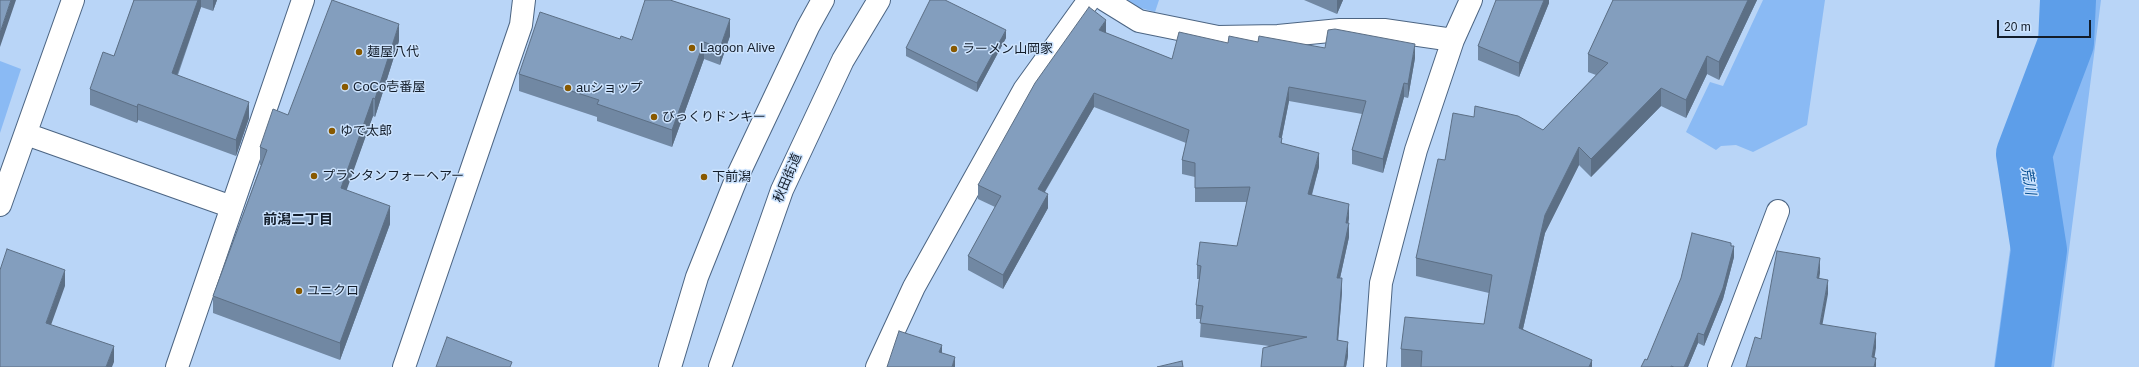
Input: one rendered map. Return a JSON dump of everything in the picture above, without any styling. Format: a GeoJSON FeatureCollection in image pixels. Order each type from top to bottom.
{"type":"FeatureCollection","features":[{"type":"Feature","properties":{"kind":"street"},"geometry":{"type":"LineString","coordinates":[[0,205],[73,0]]}},
{"type":"Feature","properties":{"kind":"street"},"geometry":{"type":"LineString","coordinates":[[177,367],[303,0]]}},
{"type":"Feature","properties":{"kind":"street"},"geometry":{"type":"LineString","coordinates":[[404,367],[521,25],[524,0]]}},
{"type":"Feature","properties":{"kind":"street"},"geometry":{"type":"LineString","coordinates":[[670,367],[697,277],[738,177],[808,27],[823,0]]}},
{"type":"Feature","properties":{"kind":"street","name":"秋田街道"},"geometry":{"type":"LineString","coordinates":[[720,367],[782,190],[843,60],[879,0]]}},
{"type":"Feature","properties":{"kind":"street"},"geometry":{"type":"LineString","coordinates":[[878,367],[914,287],[1024,90],[1089,0]]}},
{"type":"Feature","properties":{"kind":"street"},"geometry":{"type":"LineString","coordinates":[[1105,0],[1139,21],[1218,37],[1278,36],[1340,30],[1384,30],[1453,40]]}},
{"type":"Feature","properties":{"kind":"street"},"geometry":{"type":"LineString","coordinates":[[1375,367],[1381,283],[1416,150],[1453,40],[1470,0]]}},
{"type":"Feature","properties":{"kind":"street"},"geometry":{"type":"LineString","coordinates":[[26,134],[232,206]]}},
{"type":"Feature","properties":{"kind":"street"},"geometry":{"type":"LineString","coordinates":[[1719,367],[1778,211]]}},
{"type":"Feature","properties":{"kind":"shaded area"},"geometry":{"type":"Polygon","coordinates":[[[1128,0],[1159,0],[1155,12],[1130,5],[1128,0]]]}},
{"type":"Feature","properties":{"kind":"shaded area"},"geometry":{"type":"Polygon","coordinates":[[[1763,0],[1825,0],[1807,125],[1753,152],[1736,145],[1721,146],[1716,150],[1686,132],[1710,82],[1723,86],[1763,0]]]}},
{"type":"Feature","properties":{"kind":"shaded area"},"geometry":{"type":"Polygon","coordinates":[[[2044,0],[2101,0],[2054,367],[1994,367],[2044,0]]]}},
{"type":"Feature","properties":{"kind":"shaded area"},"geometry":{"type":"Polygon","coordinates":[[[0,61],[21,69],[0,133],[0,61]]]}},
{"type":"Feature","properties":{"kind":"building"},"geometry":{"type":"Polygon","coordinates":[[[0,0],[11,0],[0,33],[0,0]]]}},
{"type":"Feature","properties":{"kind":"building"},"geometry":{"type":"Polygon","coordinates":[[[134,0],[198,0],[172,73],[249,102],[236,140],[138,104],[137,107],[90,89],[103,52],[114,56],[134,0]]]}},
{"type":"Feature","properties":{"kind":"building"},"geometry":{"type":"Polygon","coordinates":[[[332,0],[399,24],[375,99],[373,98],[341,188],[390,206],[340,343],[213,296],[267,150],[260,147],[273,109],[288,115],[332,0]]]}},
{"type":"Feature","properties":{"kind":"building"},"geometry":{"type":"Polygon","coordinates":[[[645,0],[670,0],[730,19],[720,48],[704,42],[672,130],[597,104],[599,100],[519,74],[540,12],[620,39],[621,36],[632,40],[645,0]]]}},
{"type":"Feature","properties":{"kind":"building"},"geometry":{"type":"Polygon","coordinates":[[[930,0],[945,0],[1006,30],[977,83],[906,48],[930,0]]]}},
{"type":"Feature","properties":{"kind":"building"},"geometry":{"type":"Polygon","coordinates":[[[1496,0],[1544,0],[1519,63],[1478,46],[1496,0]]]}},
{"type":"Feature","properties":{"kind":"building"},"geometry":{"type":"Polygon","coordinates":[[[1613,0],[1748,0],[1719,62],[1707,56],[1686,100],[1661,88],[1591,159],[1579,147],[1545,215],[1519,328],[1592,360],[1589,367],[1421,367],[1422,351],[1401,349],[1405,317],[1484,324],[1492,275],[1416,258],[1438,159],[1445,160],[1453,113],[1474,117],[1475,106],[1518,116],[1543,130],[1608,63],[1588,54],[1613,0]]]}},
{"type":"Feature","properties":{"kind":"building"},"geometry":{"type":"Polygon","coordinates":[[[1089,7],[1106,20],[1099,30],[1172,59],[1179,32],[1228,43],[1229,36],[1258,42],[1259,36],[1325,48],[1328,30],[1335,29],[1415,44],[1408,84],[1404,83],[1383,159],[1352,150],[1366,101],[1289,87],[1279,137],[1282,138],[1281,143],[1319,153],[1308,194],[1349,204],[1346,223],[1349,223],[1337,278],[1342,278],[1337,340],[1348,342],[1344,367],[1261,367],[1263,348],[1307,337],[1200,323],[1203,306],[1196,305],[1201,266],[1197,265],[1200,242],[1237,246],[1250,187],[1195,188],[1195,163],[1182,160],[1189,130],[1094,93],[1038,189],[1048,194],[1003,275],[968,256],[1001,196],[978,185],[1035,83],[1089,7]]]}},
{"type":"Feature","properties":{"kind":"building"},"geometry":{"type":"Polygon","coordinates":[[[1692,233],[1731,243],[1731,246],[1734,246],[1723,288],[1704,335],[1698,333],[1684,367],[1641,367],[1645,359],[1647,360],[1681,278],[1692,233]]]}},
{"type":"Feature","properties":{"kind":"building"},"geometry":{"type":"Polygon","coordinates":[[[7,249],[65,270],[46,323],[114,346],[106,367],[0,367],[0,270],[7,249]]]}},
{"type":"Feature","properties":{"kind":"building"},"geometry":{"type":"Polygon","coordinates":[[[1777,251],[1820,258],[1817,278],[1828,280],[1820,324],[1876,333],[1872,357],[1876,358],[1874,367],[1746,367],[1755,337],[1761,339],[1777,251]]]}},
{"type":"Feature","properties":{"kind":"building"},"geometry":{"type":"Polygon","coordinates":[[[899,331],[942,345],[939,352],[955,357],[952,367],[887,367],[899,331]]]}},
{"type":"Feature","properties":{"kind":"building"},"geometry":{"type":"Polygon","coordinates":[[[447,337],[512,362],[510,367],[436,367],[447,337]]]}},
{"type":"Feature","properties":{"kind":"building"},"geometry":{"type":"Polygon","coordinates":[[[1182,361],[1183,367],[1157,367],[1182,361]]]}},
{"type":"Feature","properties":{"kind":"waterway","name":"荒川"},"geometry":{"type":"LineString","coordinates":[[2023,367],[2039,250],[2024,154],[2066,43],[2068,0]]}},
{"type":"Feature","properties":{"kind":"place","name":"Lagoon Alive"},"geometry":{"type":"Point","coordinates":[692,48]}},
{"type":"Feature","properties":{"kind":"place","name":"ラーメン山岡家"},"geometry":{"type":"Point","coordinates":[954,49]}},
{"type":"Feature","properties":{"kind":"place","name":"麺屋八代"},"geometry":{"type":"Point","coordinates":[359,52]}},
{"type":"Feature","properties":{"kind":"place","name":"CoCo壱番屋"},"geometry":{"type":"Point","coordinates":[345,87]}},
{"type":"Feature","properties":{"kind":"place","name":"auショップ"},"geometry":{"type":"Point","coordinates":[568,88]}},
{"type":"Feature","properties":{"kind":"place","name":"びっくりドンキー"},"geometry":{"type":"Point","coordinates":[654,117]}},
{"type":"Feature","properties":{"kind":"place","name":"ゆで太郎"},"geometry":{"type":"Point","coordinates":[332,131]}},
{"type":"Feature","properties":{"kind":"place","name":"プランタンフォーヘアー"},"geometry":{"type":"Point","coordinates":[314,176]}},
{"type":"Feature","properties":{"kind":"place","name":"下前潟"},"geometry":{"type":"Point","coordinates":[704,177]}},
{"type":"Feature","properties":{"kind":"place","name":"ユニクロ"},"geometry":{"type":"Point","coordinates":[299,291]}},
{"type":"Feature","properties":{"kind":"district","name":"前潟二丁目"},"geometry":{"type":"Point","coordinates":[298,220]}}]}
